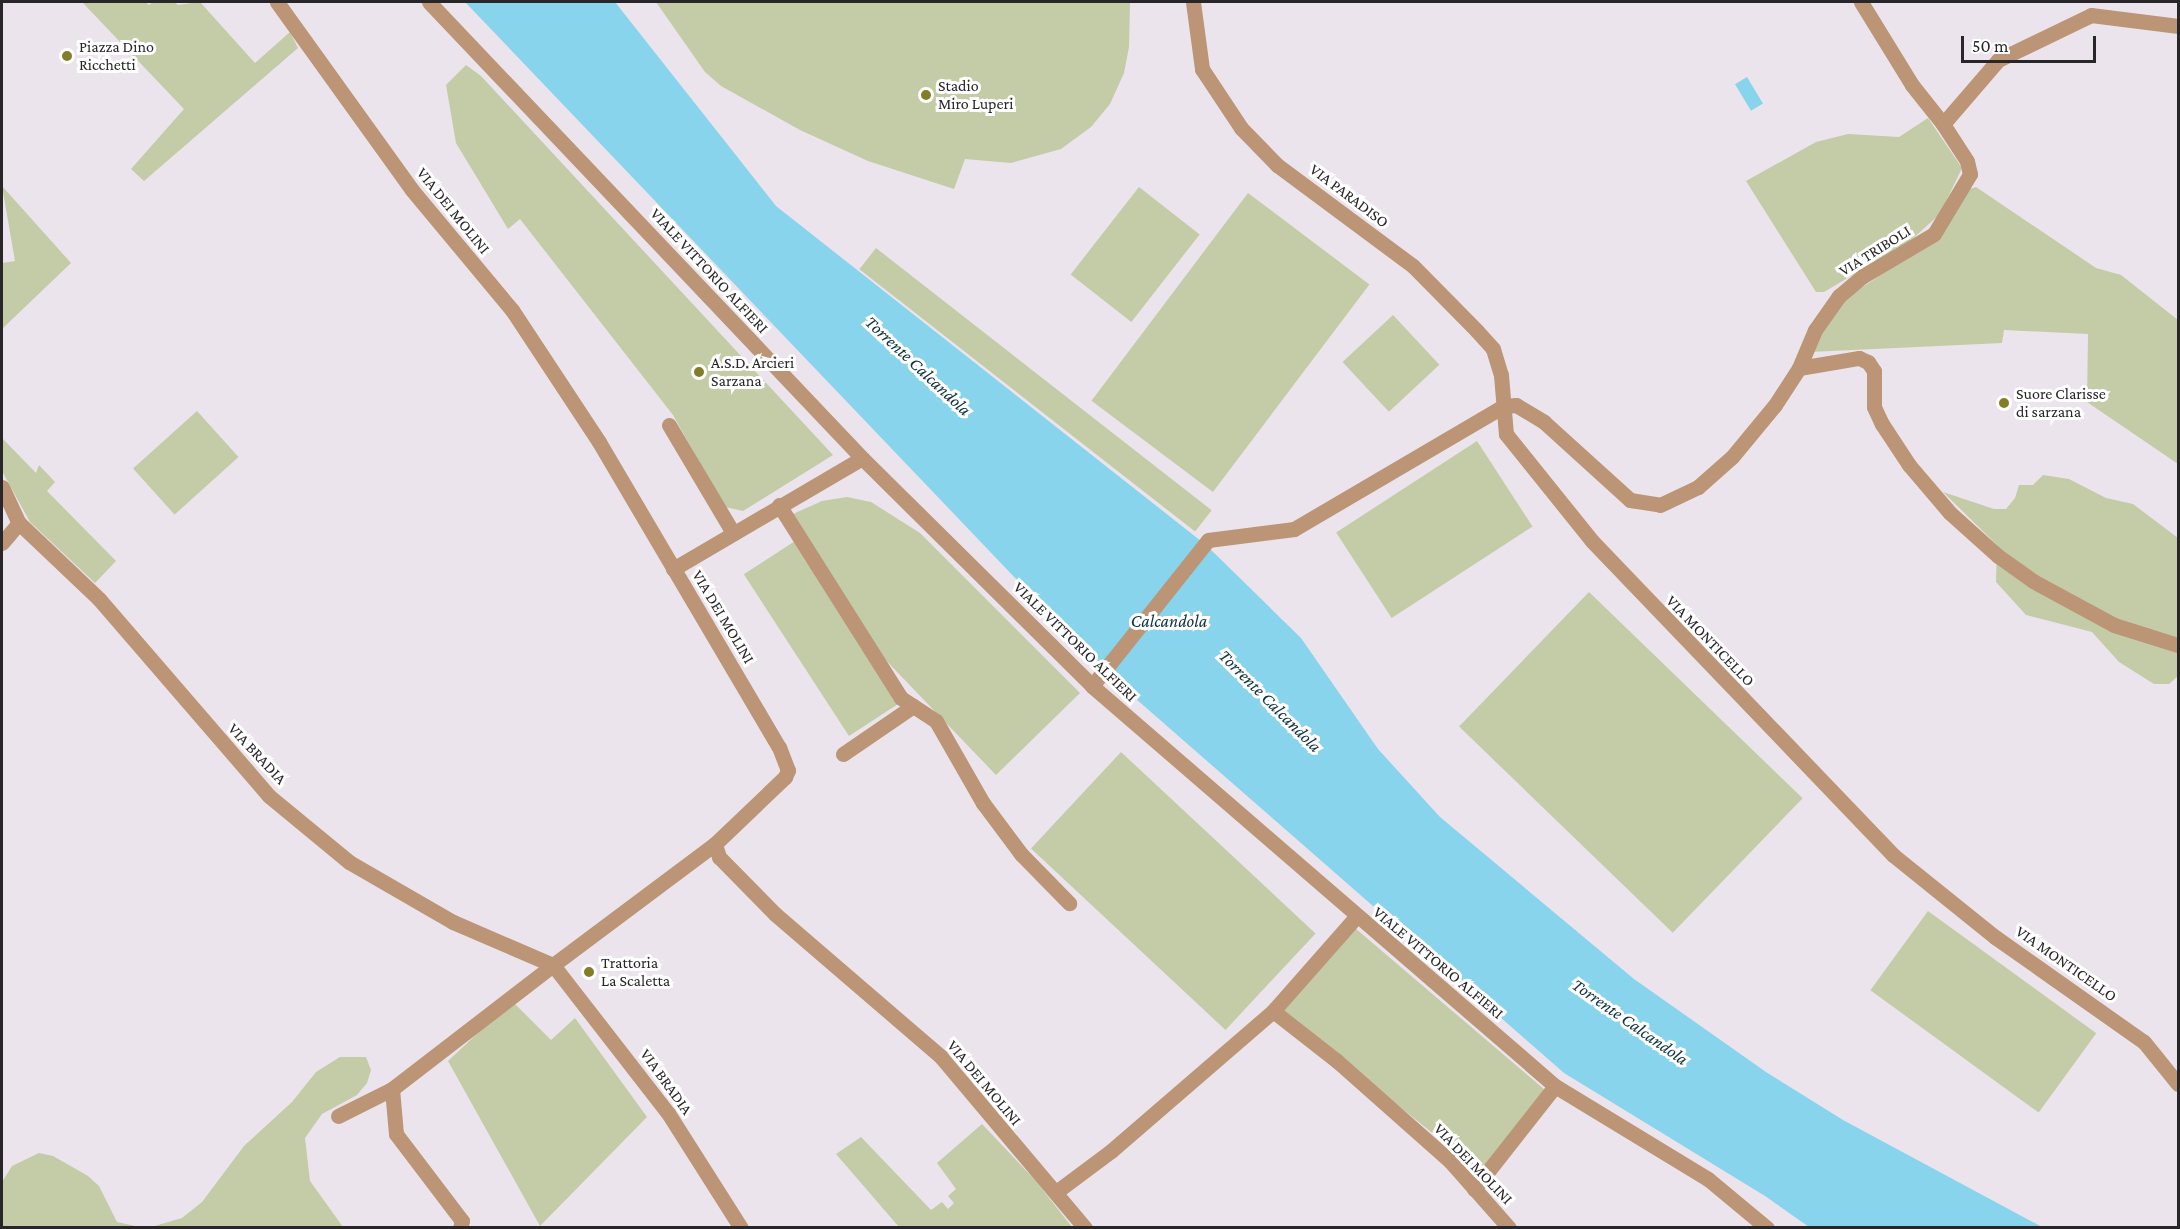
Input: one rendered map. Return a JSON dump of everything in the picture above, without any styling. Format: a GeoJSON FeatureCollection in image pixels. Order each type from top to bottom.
{"type":"FeatureCollection","features":[{"type":"Feature","properties":{"kind":"street","name":"VIA DEI MOLINI"},"geometry":{"type":"LineString","coordinates":[[277,2],[399,173],[512,310],[599,442],[788,770],[768,797],[715,844],[719,857],[775,914],[941,1057],[1085,1227]]}},
{"type":"Feature","properties":{"kind":"street","name":"VIALE VITTORIO ALFIERI"},"geometry":{"type":"LineString","coordinates":[[429,2],[862,458],[1092,686],[1356,917],[1555,1086],[1708,1179],[1767,1227]]}},
{"type":"Feature","properties":{"kind":"street","name":"VIA PARADISO"},"geometry":{"type":"LineString","coordinates":[[1193,2],[1202,69],[1241,128],[1277,165],[1413,266],[1477,331],[1493,349],[1504,406]]}},
{"type":"Feature","properties":{"kind":"street"},"geometry":{"type":"LineString","coordinates":[[1861,2],[1912,85],[1943,124],[1998,60],[2066,24],[2100,15],[2178,26]]}},
{"type":"Feature","properties":{"kind":"street","name":"VIA TRIBOLI"},"geometry":{"type":"LineString","coordinates":[[1798,368],[1815,330],[1839,296],[1863,276],[1934,234],[1958,197],[1970,174],[1943,124]]}},
{"type":"Feature","properties":{"kind":"street"},"geometry":{"type":"LineString","coordinates":[[1092,686],[1208,540],[1294,529],[1504,406],[1516,405],[1544,422],[1630,500],[1660,505],[1698,487],[1732,458],[1775,405],[1798,368],[1859,358],[1868,362],[1874,371],[1874,407],[1882,424],[1909,465],[1950,513],[1998,556],[2033,581],[2114,625],[2178,645]]}},
{"type":"Feature","properties":{"kind":"street","name":"VIA MONTICELLO"},"geometry":{"type":"LineString","coordinates":[[1504,406],[1503,427],[1511,443],[1572,518],[1681,638],[1893,855],[1995,937],[2145,1042],[2178,1084]]}},
{"type":"Feature","properties":{"kind":"street"},"geometry":{"type":"LineString","coordinates":[[669,424],[733,534]]}},
{"type":"Feature","properties":{"kind":"street"},"geometry":{"type":"LineString","coordinates":[[673,569],[862,458]]}},
{"type":"Feature","properties":{"kind":"street","name":"VIA BRADIA"},"geometry":{"type":"LineString","coordinates":[[2,487],[19,523],[99,599],[269,796],[349,862],[434,913],[553,965],[668,1113],[741,1227]]}},
{"type":"Feature","properties":{"kind":"street"},"geometry":{"type":"LineString","coordinates":[[779,505],[901,698],[936,721],[983,803],[1021,854],[1069,903]]}},
{"type":"Feature","properties":{"kind":"street"},"geometry":{"type":"LineString","coordinates":[[2,543],[19,523]]}},
{"type":"Feature","properties":{"kind":"street"},"geometry":{"type":"LineString","coordinates":[[843,754],[913,706]]}},
{"type":"Feature","properties":{"kind":"street"},"geometry":{"type":"LineString","coordinates":[[338,1116],[392,1089],[715,844]]}},
{"type":"Feature","properties":{"kind":"street"},"geometry":{"type":"LineString","coordinates":[[1056,1192],[1111,1151],[1273,1011],[1356,917]]}},
{"type":"Feature","properties":{"kind":"street","name":"VIA DEI MOLINI"},"geometry":{"type":"LineString","coordinates":[[1273,1011],[1450,1161],[1509,1227]]}},
{"type":"Feature","properties":{"kind":"street"},"geometry":{"type":"LineString","coordinates":[[1474,1189],[1555,1086]]}},
{"type":"Feature","properties":{"kind":"street"},"geometry":{"type":"LineString","coordinates":[[392,1089],[396,1134],[462,1221],[460,1227]]}},
{"type":"Feature","properties":{"kind":"green space"},"geometry":{"type":"Polygon","coordinates":[[[82,2],[145,2],[149,5],[153,2],[174,2],[178,5],[200,2],[255,63],[290,32],[298,48],[144,181],[131,169],[184,109],[82,2]]]}},
{"type":"Feature","properties":{"kind":"green space","name":"Stadio Miro Luperi"},"geometry":{"type":"Polygon","coordinates":[[[656,2],[1130,2],[1129,47],[1124,73],[1110,104],[1091,127],[1061,149],[1011,163],[965,159],[954,189],[868,161],[800,130],[721,86],[705,72],[656,2]]]}},
{"type":"Feature","properties":{"kind":"green space"},"geometry":{"type":"Polygon","coordinates":[[[466,65],[481,76],[833,455],[743,511],[725,507],[673,415],[520,219],[508,229],[456,143],[446,85],[466,65]]]}},
{"type":"Feature","properties":{"kind":"green space"},"geometry":{"type":"Polygon","coordinates":[[[1928,118],[1962,168],[1940,214],[1910,241],[1824,292],[1816,292],[1746,181],[1816,142],[1848,134],[1899,137],[1928,118]]]}},
{"type":"Feature","properties":{"kind":"green space"},"geometry":{"type":"Polygon","coordinates":[[[2,186],[71,263],[2,329],[2,263],[15,261],[2,186]]]}},
{"type":"Feature","properties":{"kind":"green space"},"geometry":{"type":"Polygon","coordinates":[[[1139,187],[1200,234],[1131,322],[1071,274],[1139,187]]]}},
{"type":"Feature","properties":{"kind":"green space"},"geometry":{"type":"Polygon","coordinates":[[[1976,187],[2096,268],[2121,275],[2178,320],[2178,464],[2087,402],[2088,334],[2004,330],[2002,343],[1810,352],[1835,312],[1852,294],[1937,238],[1970,189],[1976,187]]]}},
{"type":"Feature","properties":{"kind":"green space"},"geometry":{"type":"Polygon","coordinates":[[[1248,193],[1369,284],[1213,492],[1092,401],[1248,193]]]}},
{"type":"Feature","properties":{"kind":"green space"},"geometry":{"type":"Polygon","coordinates":[[[876,248],[1212,510],[1195,532],[859,269],[876,248]]]}},
{"type":"Feature","properties":{"kind":"green space"},"geometry":{"type":"Polygon","coordinates":[[[1393,315],[1439,365],[1389,412],[1343,362],[1393,315]]]}},
{"type":"Feature","properties":{"kind":"green space"},"geometry":{"type":"Polygon","coordinates":[[[197,411],[238,457],[175,515],[133,469],[197,411]]]}},
{"type":"Feature","properties":{"kind":"green space"},"geometry":{"type":"Polygon","coordinates":[[[2,438],[36,473],[39,465],[55,482],[47,491],[116,561],[95,583],[30,522],[2,471],[2,438]]]}},
{"type":"Feature","properties":{"kind":"green space"},"geometry":{"type":"Polygon","coordinates":[[[1477,441],[1533,527],[1392,618],[1336,532],[1477,441]]]}},
{"type":"Feature","properties":{"kind":"green space"},"geometry":{"type":"Polygon","coordinates":[[[2043,475],[2069,479],[2106,498],[2133,504],[2178,538],[2178,676],[2169,684],[2154,684],[2119,662],[2092,632],[2026,615],[1996,582],[1997,545],[1943,492],[1994,509],[2006,509],[2015,498],[2019,485],[2033,485],[2043,475]]]}},
{"type":"Feature","properties":{"kind":"green space"},"geometry":{"type":"Polygon","coordinates":[[[847,497],[871,502],[920,533],[1080,693],[996,775],[876,650],[793,514],[822,501],[847,497]]]}},
{"type":"Feature","properties":{"kind":"green space"},"geometry":{"type":"Polygon","coordinates":[[[795,541],[900,703],[849,736],[744,574],[795,541]]]}},
{"type":"Feature","properties":{"kind":"green space"},"geometry":{"type":"Polygon","coordinates":[[[1589,592],[1803,798],[1673,933],[1459,727],[1589,592]]]}},
{"type":"Feature","properties":{"kind":"green space"},"geometry":{"type":"Polygon","coordinates":[[[1121,752],[1316,933],[1226,1030],[1031,849],[1121,752]]]}},
{"type":"Feature","properties":{"kind":"green space"},"geometry":{"type":"Polygon","coordinates":[[[1928,911],[2096,1033],[2039,1113],[1870,990],[1928,911]]]}},
{"type":"Feature","properties":{"kind":"green space"},"geometry":{"type":"Polygon","coordinates":[[[1355,928],[1545,1090],[1475,1178],[1456,1152],[1282,1012],[1355,928]]]}},
{"type":"Feature","properties":{"kind":"green space"},"geometry":{"type":"Polygon","coordinates":[[[512,1001],[551,1040],[575,1018],[647,1117],[540,1226],[448,1061],[512,1001]]]}},
{"type":"Feature","properties":{"kind":"green space"},"geometry":{"type":"Polygon","coordinates":[[[340,1057],[366,1057],[371,1070],[367,1083],[357,1095],[322,1114],[305,1138],[310,1181],[343,1227],[151,1227],[182,1218],[202,1202],[244,1146],[292,1102],[316,1072],[340,1057]]]}},
{"type":"Feature","properties":{"kind":"green space"},"geometry":{"type":"Polygon","coordinates":[[[982,1124],[1035,1180],[1072,1227],[899,1227],[836,1154],[861,1137],[931,1210],[942,1202],[948,1209],[954,1203],[948,1196],[956,1189],[937,1163],[982,1124]]]}},
{"type":"Feature","properties":{"kind":"green space"},"geometry":{"type":"Polygon","coordinates":[[[39,1153],[53,1156],[88,1176],[99,1186],[117,1222],[140,1227],[2,1227],[2,1182],[12,1166],[39,1153]]]}},
{"type":"Feature","properties":{"kind":"water","name":"Calcandola"},"geometry":{"type":"Polygon","coordinates":[[[465,2],[615,2],[776,206],[1206,545],[1301,638],[1378,749],[1440,817],[1634,979],[1766,1072],[1843,1120],[2042,1227],[1809,1227],[1765,1196],[1564,1073],[1104,671],[465,2]]]}},
{"type":"Feature","properties":{"kind":"water"},"geometry":{"type":"Polygon","coordinates":[[[1747,77],[1763,104],[1751,111],[1735,84],[1747,77]]]}},
{"type":"Feature","properties":{"kind":"place","name":"Piazza Dino Ricchetti"},"geometry":{"type":"Point","coordinates":[67,56]}},
{"type":"Feature","properties":{"kind":"place","name":"Stadio Miro Luperi"},"geometry":{"type":"Point","coordinates":[926,95]}},
{"type":"Feature","properties":{"kind":"place","name":"A.S.D. Arcieri Sarzana"},"geometry":{"type":"Point","coordinates":[699,372]}},
{"type":"Feature","properties":{"kind":"place","name":"Suore Clarisse di sarzana"},"geometry":{"type":"Point","coordinates":[2004,403]}},
{"type":"Feature","properties":{"kind":"place","name":"Trattoria La Scaletta"},"geometry":{"type":"Point","coordinates":[589,972]}},
{"type":"Feature","properties":{"kind":"water label","name":"Torrente Calcandola"},"geometry":{"type":"Point","coordinates":[918,366]}},
{"type":"Feature","properties":{"kind":"water label","name":"Torrente Calcandola"},"geometry":{"type":"Point","coordinates":[1270,701]}},
{"type":"Feature","properties":{"kind":"water label","name":"Torrente Calcandola"},"geometry":{"type":"Point","coordinates":[1630,1022]}}]}
